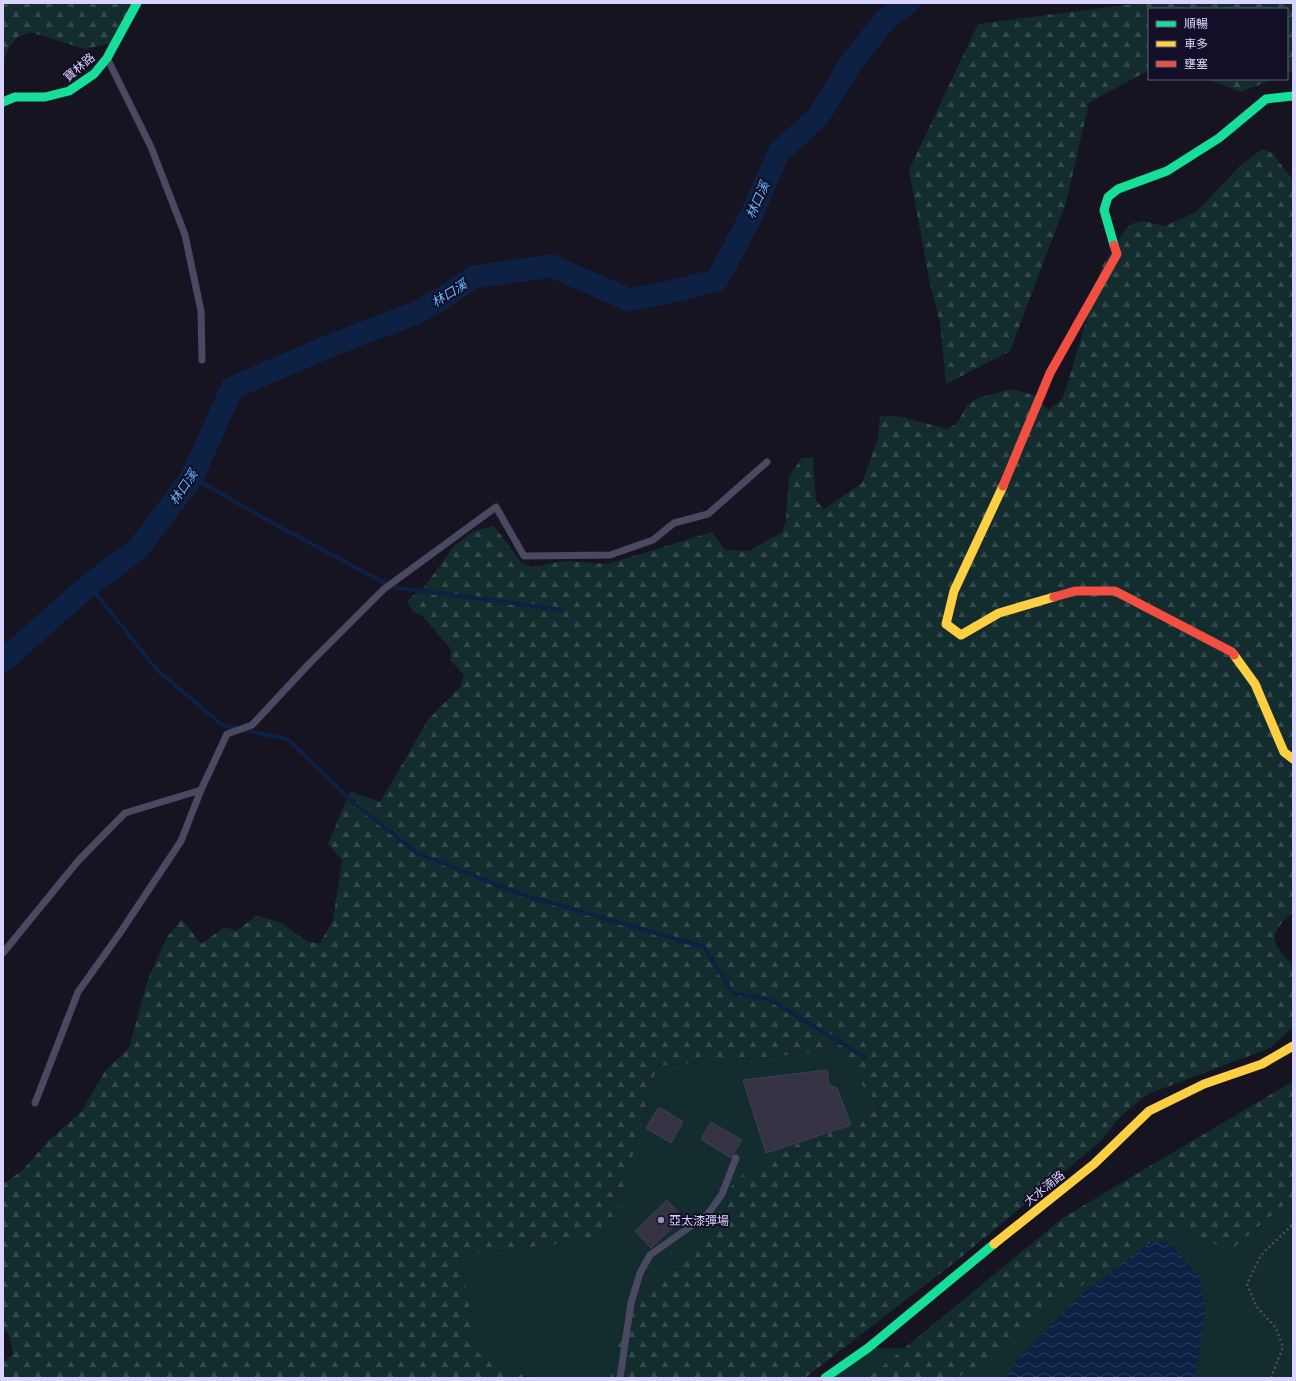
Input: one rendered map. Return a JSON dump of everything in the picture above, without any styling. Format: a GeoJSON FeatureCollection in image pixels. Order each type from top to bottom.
{"type":"FeatureCollection","features":[{"type":"Feature","properties":{"kind":"street","name":"寶林路"},"geometry":{"type":"LineString","coordinates":[[3,102],[15,97],[45,97],[69,91],[94,74],[107,58],[137,3]]}},
{"type":"Feature","properties":{"kind":"street"},"geometry":{"type":"LineString","coordinates":[[1293,96],[1266,99],[1219,138],[1167,171],[1118,188],[1108,197],[1104,210],[1117,254],[1050,373],[1005,482],[954,591],[946,624],[961,635],[999,613],[1075,591],[1115,591],[1232,652],[1255,684],[1284,752],[1293,760]]}},
{"type":"Feature","properties":{"kind":"street","name":"大水湳路"},"geometry":{"type":"LineString","coordinates":[[825,1378],[868,1348],[1094,1164],[1150,1111],[1204,1084],[1262,1064],[1293,1046]]}},
{"type":"Feature","properties":{"kind":"lane"},"geometry":{"type":"LineString","coordinates":[[107,58],[151,147],[185,235],[201,311],[202,360]]}},
{"type":"Feature","properties":{"kind":"lane"},"geometry":{"type":"LineString","coordinates":[[35,1103],[78,992],[120,933],[181,841],[201,790],[227,734],[252,725],[307,666],[384,590],[496,507],[524,556],[610,554],[653,540],[674,523],[708,514],[767,462]]}},
{"type":"Feature","properties":{"kind":"lane"},"geometry":{"type":"LineString","coordinates":[[3,953],[78,861],[125,813],[201,790]]}},
{"type":"Feature","properties":{"kind":"lane"},"geometry":{"type":"LineString","coordinates":[[620,1378],[631,1303],[640,1273],[650,1255],[708,1214],[722,1194],[736,1158]]}},
{"type":"Feature","properties":{"kind":"path"},"geometry":{"type":"LineString","coordinates":[[1271,1378],[1283,1347],[1276,1328],[1256,1306],[1247,1284],[1261,1255],[1293,1224]]}},
{"type":"Feature","properties":{"kind":"green space"},"geometry":{"type":"Polygon","coordinates":[[[3,3],[137,3],[117,42],[85,49],[30,32],[18,37],[10,46],[3,62],[3,3]]]}},
{"type":"Feature","properties":{"kind":"green space"},"geometry":{"type":"Polygon","coordinates":[[[1140,3],[1293,3],[1293,71],[1288,74],[1288,8],[1148,8],[1148,71],[1089,103],[1066,203],[1010,351],[946,384],[940,323],[929,279],[909,170],[978,24],[1140,3]]]}},
{"type":"Feature","properties":{"kind":"green space"},"geometry":{"type":"Polygon","coordinates":[[[1211,80],[1271,80],[1241,92],[1211,80]]]}},
{"type":"Feature","properties":{"kind":"green space"},"geometry":{"type":"Polygon","coordinates":[[[1262,149],[1272,153],[1293,180],[1293,912],[1279,926],[1275,938],[1279,950],[1293,964],[1293,1027],[1270,1048],[1148,1094],[1121,1116],[1100,1142],[960,1258],[805,1378],[610,1378],[619,1337],[633,1306],[643,1291],[701,1240],[722,1195],[745,1173],[830,1126],[881,1109],[836,1051],[657,1066],[619,1206],[605,1234],[576,1242],[459,1255],[479,1354],[524,1376],[521,1378],[3,1378],[3,1362],[13,1354],[8,1332],[3,1331],[3,1184],[23,1170],[47,1142],[82,1111],[105,1071],[129,1048],[148,979],[167,937],[182,919],[201,944],[225,927],[236,931],[256,916],[280,922],[308,942],[320,943],[333,920],[342,860],[328,844],[350,791],[380,802],[428,720],[461,686],[464,675],[450,660],[451,649],[422,616],[412,611],[407,601],[425,586],[454,546],[473,531],[494,526],[521,562],[532,567],[564,561],[608,564],[712,532],[725,550],[749,551],[782,532],[786,521],[789,476],[802,458],[813,457],[816,501],[824,509],[862,483],[878,438],[880,416],[902,417],[947,429],[957,423],[968,404],[978,398],[1011,389],[1034,395],[1048,410],[1061,400],[1066,389],[1102,266],[1122,234],[1131,224],[1143,221],[1165,226],[1196,212],[1240,166],[1262,149]]]}},
{"type":"Feature","properties":{"kind":"green space","name":"亞太漆彈場"},"geometry":{"type":"Polygon","coordinates":[[[836,1051],[881,1109],[830,1126],[722,1195],[701,1240],[643,1291],[619,1337],[610,1378],[534,1378],[524,1376],[479,1355],[459,1255],[575,1242],[619,1206],[657,1066],[836,1051]]]}},
{"type":"Feature","properties":{"kind":"green space"},"geometry":{"type":"Polygon","coordinates":[[[1290,1083],[1293,1083],[1293,1197],[1231,1250],[1176,1230],[1041,1309],[990,1357],[957,1378],[868,1378],[1064,1217],[1290,1083]]]}},
{"type":"Feature","properties":{"kind":"green space"},"geometry":{"type":"Polygon","coordinates":[[[1293,1148],[1293,1378],[825,1378],[868,1348],[965,1348],[1293,1148]]]}},
{"type":"Feature","properties":{"kind":"water"},"geometry":{"type":"Polygon","coordinates":[[[1151,1242],[1168,1242],[1199,1276],[1206,1310],[1194,1378],[1146,1376],[1142,1378],[1007,1378],[1016,1361],[1082,1294],[1151,1242]]]}},
{"type":"Feature","properties":{"kind":"building"},"geometry":{"type":"Polygon","coordinates":[[[827,1070],[829,1085],[837,1088],[851,1125],[766,1153],[743,1080],[827,1070]]]}},
{"type":"Feature","properties":{"kind":"building"},"geometry":{"type":"Polygon","coordinates":[[[659,1107],[683,1122],[671,1143],[646,1128],[659,1107]]]}},
{"type":"Feature","properties":{"kind":"building"},"geometry":{"type":"Polygon","coordinates":[[[711,1122],[742,1140],[731,1158],[701,1139],[711,1122]]]}},
{"type":"Feature","properties":{"kind":"building"},"geometry":{"type":"Polygon","coordinates":[[[667,1200],[683,1217],[651,1248],[635,1231],[667,1200]]]}},
{"type":"Feature","properties":{"kind":"waterway","name":"林口溪"},"geometry":{"type":"LineString","coordinates":[[3,661],[89,585],[138,549],[192,477],[232,388],[332,345],[413,314],[441,299],[474,277],[552,266],[629,300],[679,290],[717,280],[751,216],[779,152],[818,117],[850,64],[886,19],[908,3]]}},
{"type":"Feature","properties":{"kind":"waterway"},"geometry":{"type":"LineString","coordinates":[[192,477],[269,521],[392,587],[563,610]]}},
{"type":"Feature","properties":{"kind":"waterway"},"geometry":{"type":"LineString","coordinates":[[89,585],[156,669],[222,725],[287,739],[355,804],[417,853],[520,894],[704,947],[733,993],[769,999],[864,1057]]}},
{"type":"Feature","properties":{"kind":"traffic: fast"},"geometry":{"type":"LineString","coordinates":[[3,102],[15,97],[45,97],[69,91],[94,74],[107,58],[137,3]]}},
{"type":"Feature","properties":{"kind":"traffic: fast"},"geometry":{"type":"LineString","coordinates":[[1114,245],[1104,210],[1108,197],[1118,189],[1167,171],[1219,138],[1266,99],[1293,96]]}},
{"type":"Feature","properties":{"kind":"traffic: fast"},"geometry":{"type":"LineString","coordinates":[[825,1378],[868,1348],[994,1244]]}},
{"type":"Feature","properties":{"kind":"traffic: slow"},"geometry":{"type":"LineString","coordinates":[[1003,486],[954,591],[946,624],[961,635],[999,613],[1054,597]]}},
{"type":"Feature","properties":{"kind":"traffic: slow"},"geometry":{"type":"LineString","coordinates":[[1234,655],[1255,684],[1284,752],[1293,759]]}},
{"type":"Feature","properties":{"kind":"traffic: slow"},"geometry":{"type":"LineString","coordinates":[[994,1244],[1094,1164],[1149,1111],[1204,1084],[1262,1064],[1293,1046]]}},
{"type":"Feature","properties":{"kind":"traffic: jam"},"geometry":{"type":"LineString","coordinates":[[1003,486],[1050,373],[1117,254],[1114,245]]}},
{"type":"Feature","properties":{"kind":"traffic: jam"},"geometry":{"type":"LineString","coordinates":[[1054,597],[1075,591],[1115,591],[1232,652],[1234,655]]}},
{"type":"Feature","properties":{"kind":"place","name":"亞太漆彈場"},"geometry":{"type":"Point","coordinates":[661,1220]}}]}
